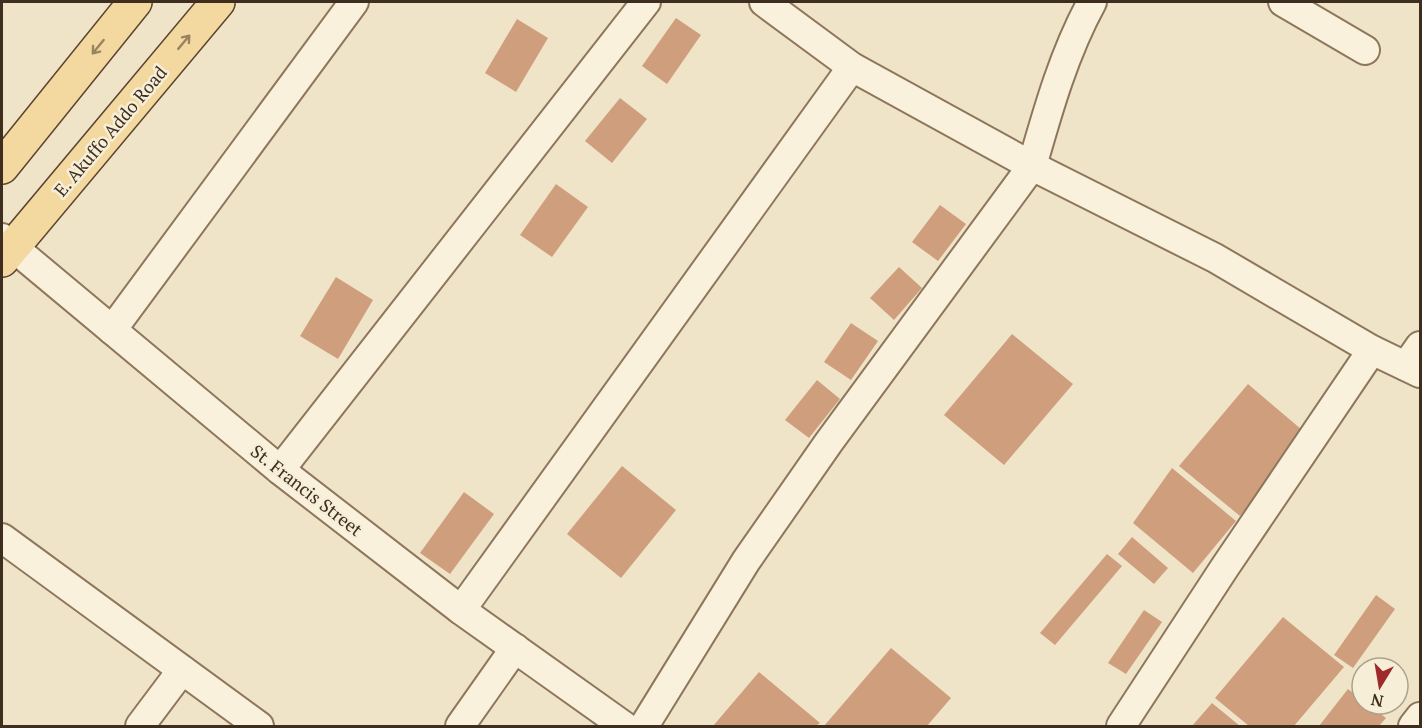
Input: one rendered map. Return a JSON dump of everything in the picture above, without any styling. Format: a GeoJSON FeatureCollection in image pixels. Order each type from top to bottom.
{"type":"FeatureCollection","features":[{"type":"Feature","properties":{"kind":"main road"},"geometry":{"type":"LineString","coordinates":[[2,167],[135,2]]}},
{"type":"Feature","properties":{"kind":"main road","name":"E. Akuffo Addo Road"},"geometry":{"type":"LineString","coordinates":[[5,248],[218,2]]}},
{"type":"Feature","properties":{"kind":"street"},"geometry":{"type":"LineString","coordinates":[[112,330],[354,2]]}},
{"type":"Feature","properties":{"kind":"street"},"geometry":{"type":"LineString","coordinates":[[280,470],[646,2]]}},
{"type":"Feature","properties":{"kind":"street"},"geometry":{"type":"LineString","coordinates":[[764,2],[852,67],[1032,166],[1215,258],[1372,350],[1416,362]]}},
{"type":"Feature","properties":{"kind":"street"},"geometry":{"type":"LineString","coordinates":[[644,726],[746,561],[829,442],[1032,166],[1075,33],[1092,2]]}},
{"type":"Feature","properties":{"kind":"street"},"geometry":{"type":"LineString","coordinates":[[1283,2],[1365,50]]}},
{"type":"Feature","properties":{"kind":"street"},"geometry":{"type":"LineString","coordinates":[[461,610],[852,67]]}},
{"type":"Feature","properties":{"kind":"street","name":"St. Francis Street"},"geometry":{"type":"LineString","coordinates":[[5,248],[112,330],[280,470],[461,610],[624,726]]}},
{"type":"Feature","properties":{"kind":"street"},"geometry":{"type":"LineString","coordinates":[[1121,726],[1372,350]]}},
{"type":"Feature","properties":{"kind":"street"},"geometry":{"type":"LineString","coordinates":[[2,537],[259,726]]}},
{"type":"Feature","properties":{"kind":"street"},"geometry":{"type":"LineString","coordinates":[[460,726],[515,648]]}},
{"type":"Feature","properties":{"kind":"street"},"geometry":{"type":"LineString","coordinates":[[140,726],[182,670]]}},
{"type":"Feature","properties":{"kind":"street"},"geometry":{"type":"LineString","coordinates":[[1413,726],[1420,717]]}},
{"type":"Feature","properties":{"kind":"building"},"geometry":{"type":"Polygon","coordinates":[[[676,18],[701,35],[667,84],[642,66],[676,18]]]}},
{"type":"Feature","properties":{"kind":"building"},"geometry":{"type":"Polygon","coordinates":[[[517,19],[548,38],[516,92],[485,73],[517,19]]]}},
{"type":"Feature","properties":{"kind":"building"},"geometry":{"type":"Polygon","coordinates":[[[620,98],[647,119],[612,163],[585,141],[620,98]]]}},
{"type":"Feature","properties":{"kind":"building"},"geometry":{"type":"Polygon","coordinates":[[[556,184],[588,207],[552,257],[520,235],[556,184]]]}},
{"type":"Feature","properties":{"kind":"building"},"geometry":{"type":"Polygon","coordinates":[[[940,205],[966,224],[938,261],[912,242],[940,205]]]}},
{"type":"Feature","properties":{"kind":"building"},"geometry":{"type":"Polygon","coordinates":[[[899,267],[922,288],[894,320],[870,298],[899,267]]]}},
{"type":"Feature","properties":{"kind":"building"},"geometry":{"type":"Polygon","coordinates":[[[336,277],[373,300],[338,359],[300,336],[336,277]]]}},
{"type":"Feature","properties":{"kind":"building"},"geometry":{"type":"Polygon","coordinates":[[[851,323],[878,341],[851,380],[824,362],[851,323]]]}},
{"type":"Feature","properties":{"kind":"building"},"geometry":{"type":"Polygon","coordinates":[[[1012,334],[1073,384],[1004,465],[944,415],[1012,334]]]}},
{"type":"Feature","properties":{"kind":"building"},"geometry":{"type":"Polygon","coordinates":[[[817,380],[840,399],[809,438],[785,420],[817,380]]]}},
{"type":"Feature","properties":{"kind":"building"},"geometry":{"type":"Polygon","coordinates":[[[1248,384],[1308,435],[1240,516],[1179,466],[1248,384]]]}},
{"type":"Feature","properties":{"kind":"building"},"geometry":{"type":"Polygon","coordinates":[[[622,466],[676,510],[621,578],[567,534],[622,466]]]}},
{"type":"Feature","properties":{"kind":"building"},"geometry":{"type":"Polygon","coordinates":[[[1172,468],[1236,521],[1193,573],[1133,523],[1172,468]]]}},
{"type":"Feature","properties":{"kind":"building"},"geometry":{"type":"Polygon","coordinates":[[[464,492],[494,514],[450,574],[420,553],[464,492]]]}},
{"type":"Feature","properties":{"kind":"building"},"geometry":{"type":"Polygon","coordinates":[[[1132,537],[1168,568],[1154,584],[1118,554],[1132,537]]]}},
{"type":"Feature","properties":{"kind":"building"},"geometry":{"type":"Polygon","coordinates":[[[1107,554],[1122,566],[1055,645],[1040,633],[1107,554]]]}},
{"type":"Feature","properties":{"kind":"building"},"geometry":{"type":"Polygon","coordinates":[[[1376,595],[1395,609],[1362,656],[1350,656],[1350,666],[1334,655],[1376,595]]]}},
{"type":"Feature","properties":{"kind":"building"},"geometry":{"type":"Polygon","coordinates":[[[1144,610],[1162,622],[1126,674],[1108,663],[1144,610]]]}},
{"type":"Feature","properties":{"kind":"building"},"geometry":{"type":"Polygon","coordinates":[[[1283,617],[1344,667],[1294,726],[1249,726],[1215,698],[1283,617]]]}},
{"type":"Feature","properties":{"kind":"building"},"geometry":{"type":"Polygon","coordinates":[[[891,648],[951,698],[927,726],[824,726],[891,648]]]}},
{"type":"Feature","properties":{"kind":"building"},"geometry":{"type":"Polygon","coordinates":[[[759,672],[820,723],[816,726],[713,726],[759,672]]]}},
{"type":"Feature","properties":{"kind":"building"},"geometry":{"type":"Polygon","coordinates":[[[1348,689],[1350,691],[1350,716],[1383,716],[1386,718],[1379,726],[1319,726],[1348,689]]]}},
{"type":"Feature","properties":{"kind":"building"},"geometry":{"type":"Polygon","coordinates":[[[1212,703],[1240,726],[1192,726],[1212,703]]]}}]}
